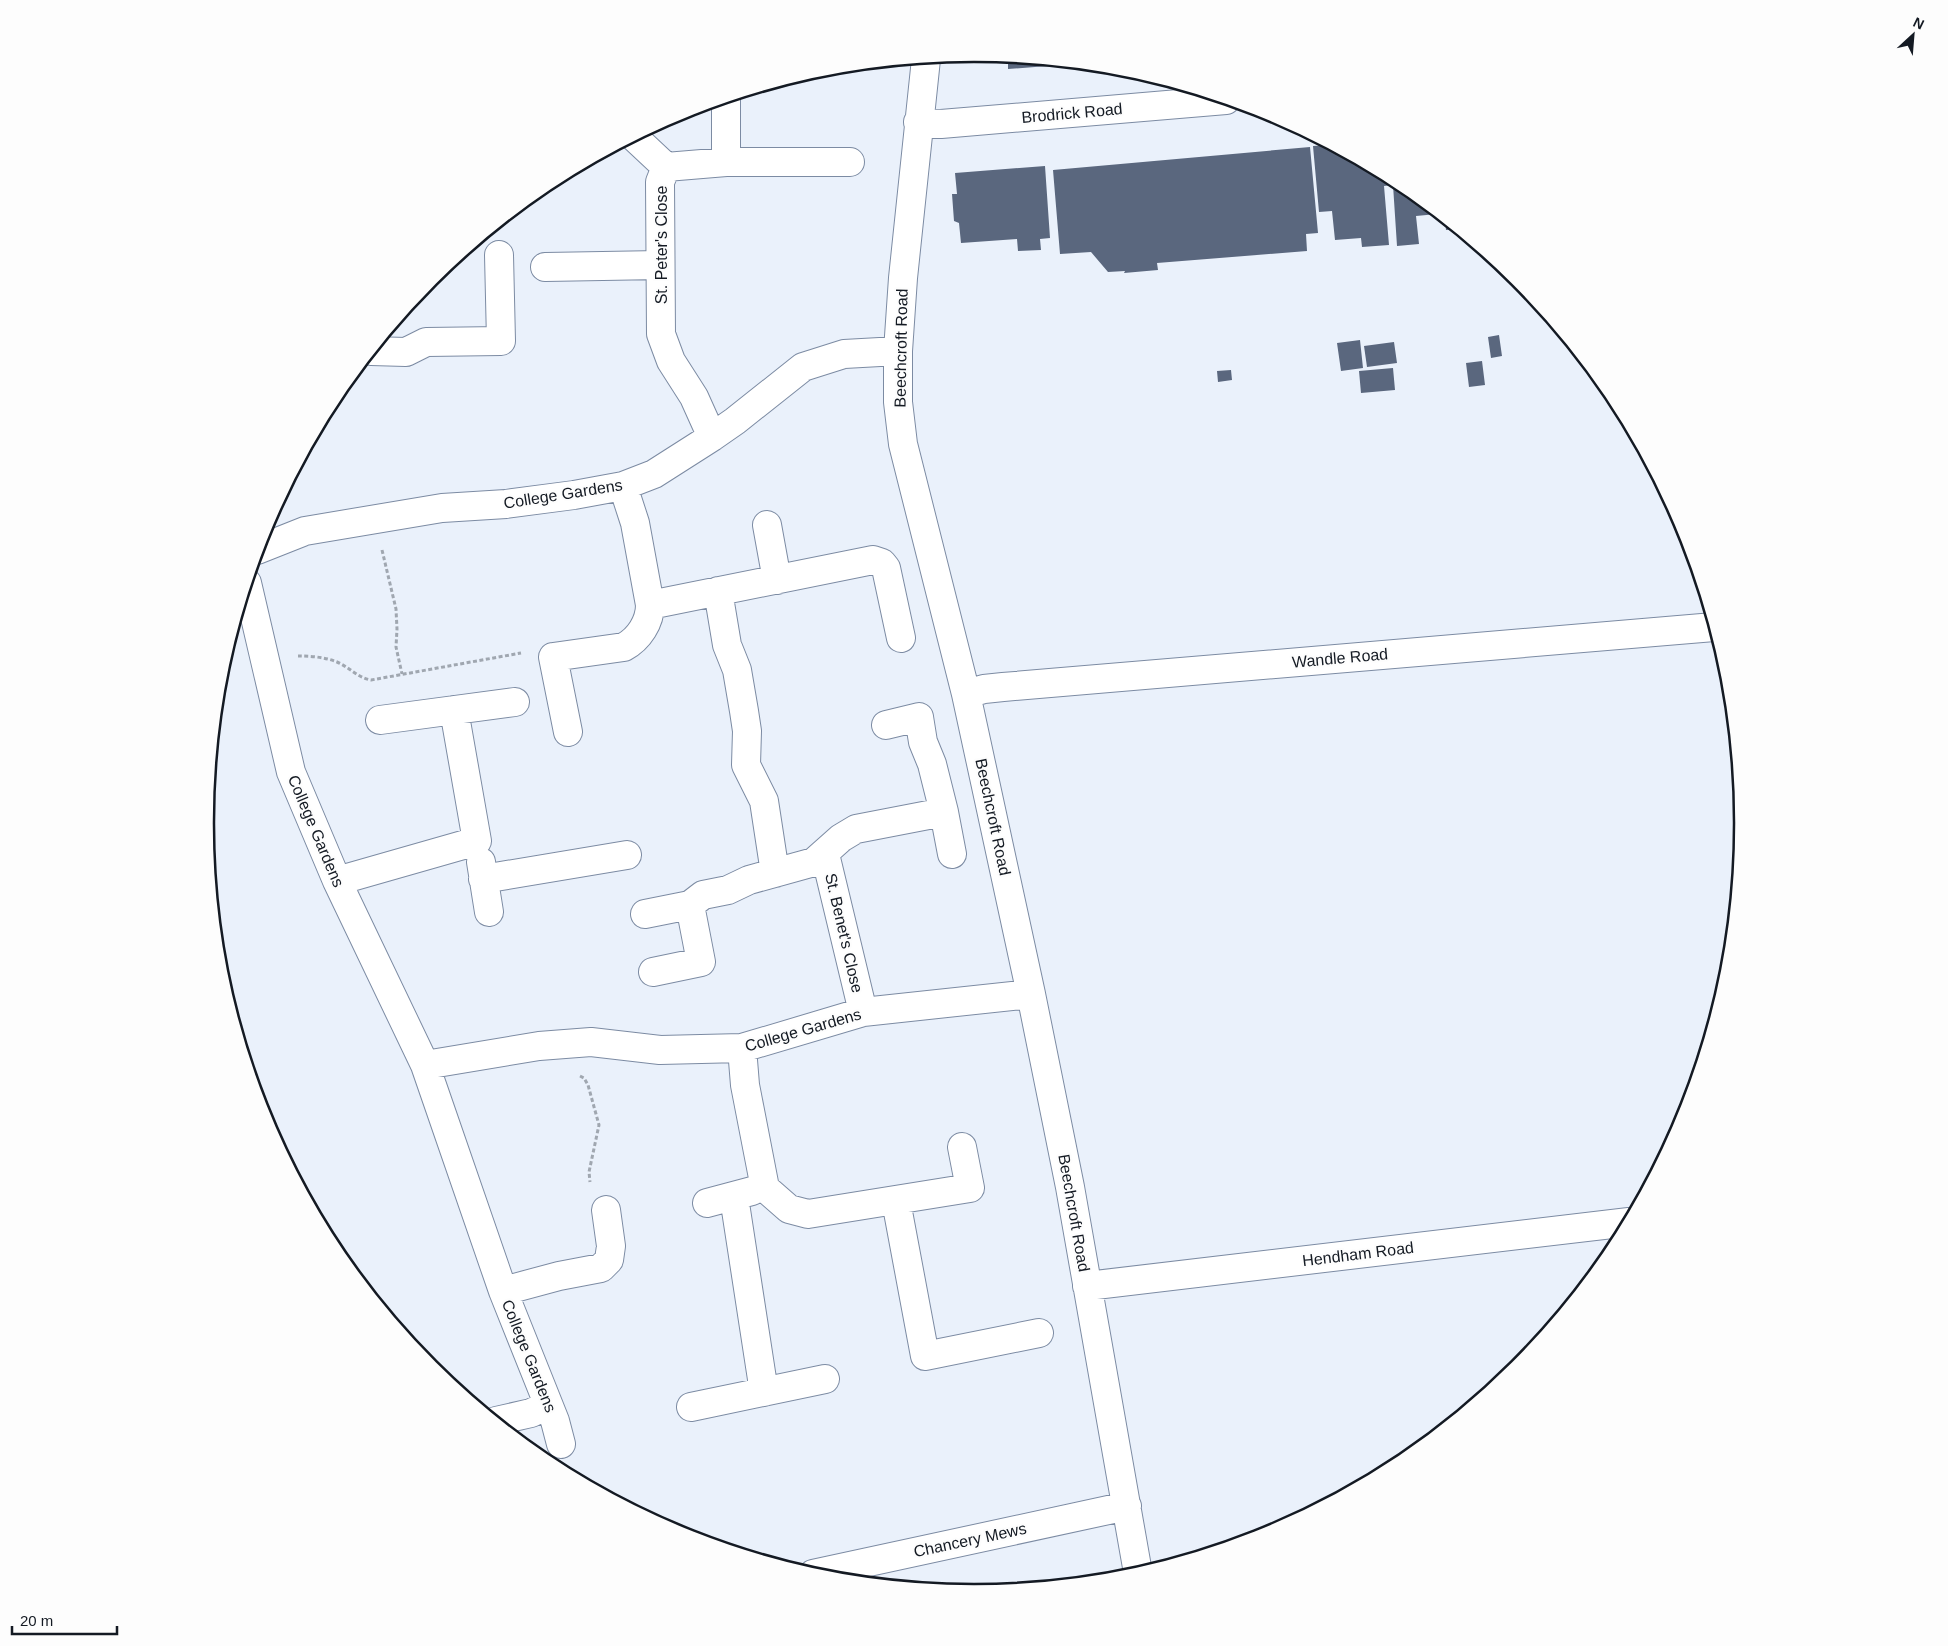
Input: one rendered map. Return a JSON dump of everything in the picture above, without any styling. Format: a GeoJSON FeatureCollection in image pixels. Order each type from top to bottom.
{"type":"FeatureCollection","features":[{"type":"Feature","properties":{"kind":"street","name":"Beechcroft Road"},"geometry":{"type":"LineString","coordinates":[[925,64],[918,122],[898,351],[898,402],[903,444],[966,694],[1032,994],[1070,1187],[1137,1566]]}},
{"type":"Feature","properties":{"kind":"street","name":"Brodrick Road"},"geometry":{"type":"LineString","coordinates":[[918,122],[941,124],[1212,101]]}},
{"type":"Feature","properties":{"kind":"street"},"geometry":{"type":"LineString","coordinates":[[726,104],[726,162]]}},
{"type":"Feature","properties":{"kind":"street"},"geometry":{"type":"LineString","coordinates":[[638,141],[666,166]]}},
{"type":"Feature","properties":{"kind":"street","name":"St. Peter's Close"},"geometry":{"type":"LineString","coordinates":[[712,437],[694,397],[671,361],[661,334],[660,182],[666,166],[726,162],[850,162]]}},
{"type":"Feature","properties":{"kind":"street"},"geometry":{"type":"LineString","coordinates":[[378,351],[406,352],[426,342],[501,341],[499,255]]}},
{"type":"Feature","properties":{"kind":"street"},"geometry":{"type":"LineString","coordinates":[[545,267],[660,265]]}},
{"type":"Feature","properties":{"kind":"street","name":"College Gardens"},"geometry":{"type":"LineString","coordinates":[[266,547],[305,531],[442,508],[506,504],[574,496],[623,486],[654,474],[712,437],[803,367],[844,354],[898,351]]}},
{"type":"Feature","properties":{"kind":"street"},"geometry":{"type":"LineString","coordinates":[[568,732],[553,657],[624,647],[632,642],[641,632],[650,614],[635,523],[623,486]]}},
{"type":"Feature","properties":{"kind":"street"},"geometry":{"type":"LineString","coordinates":[[767,525],[777,580]]}},
{"type":"Feature","properties":{"kind":"street"},"geometry":{"type":"LineString","coordinates":[[650,605],[873,560],[882,563],[886,568],[901,638]]}},
{"type":"Feature","properties":{"kind":"street"},"geometry":{"type":"LineString","coordinates":[[718,591],[727,645],[737,670],[744,711],[747,731],[746,765],[764,801],[776,873]]}},
{"type":"Feature","properties":{"kind":"street","name":"College Gardens"},"geometry":{"type":"LineString","coordinates":[[250,593],[291,772],[337,881],[426,1065],[503,1291],[554,1424],[531,1413],[503,1419]]}},
{"type":"Feature","properties":{"kind":"street","name":"Wandle Road"},"geometry":{"type":"LineString","coordinates":[[966,694],[984,689],[1003,687],[1709,627]]}},
{"type":"Feature","properties":{"kind":"street"},"geometry":{"type":"LineString","coordinates":[[380,720],[515,702]]}},
{"type":"Feature","properties":{"kind":"street"},"geometry":{"type":"LineString","coordinates":[[454,710],[489,912]]}},
{"type":"Feature","properties":{"kind":"street"},"geometry":{"type":"LineString","coordinates":[[886,725],[919,717],[923,742],[932,764],[944,812],[952,854]]}},
{"type":"Feature","properties":{"kind":"street"},"geometry":{"type":"LineString","coordinates":[[645,914],[690,904],[703,895],[728,890],[749,880],[814,862],[842,838],[856,829],[944,812]]}},
{"type":"Feature","properties":{"kind":"street"},"geometry":{"type":"LineString","coordinates":[[337,881],[477,840]]}},
{"type":"Feature","properties":{"kind":"street"},"geometry":{"type":"LineString","coordinates":[[483,879],[627,854]]}},
{"type":"Feature","properties":{"kind":"street","name":"St. Benet's Close"},"geometry":{"type":"LineString","coordinates":[[825,854],[863,1012]]}},
{"type":"Feature","properties":{"kind":"street"},"geometry":{"type":"LineString","coordinates":[[653,972],[701,962],[690,904]]}},
{"type":"Feature","properties":{"kind":"street","name":"College Gardens"},"geometry":{"type":"LineString","coordinates":[[426,1065],[538,1046],[591,1042],[660,1050],[742,1048],[863,1012],[1032,994]]}},
{"type":"Feature","properties":{"kind":"street"},"geometry":{"type":"LineString","coordinates":[[742,1048],[746,1085],[765,1188],[789,1209],[808,1214],[970,1188],[962,1146]]}},
{"type":"Feature","properties":{"kind":"street"},"geometry":{"type":"LineString","coordinates":[[708,1203],[765,1188]]}},
{"type":"Feature","properties":{"kind":"street"},"geometry":{"type":"LineString","coordinates":[[734,1197],[764,1392]]}},
{"type":"Feature","properties":{"kind":"street"},"geometry":{"type":"LineString","coordinates":[[896,1201],[925,1356],[1039,1334]]}},
{"type":"Feature","properties":{"kind":"street","name":"College Gardens"},"geometry":{"type":"LineString","coordinates":[[503,1291],[559,1276],[601,1268],[609,1260],[611,1246],[606,1210]]}},
{"type":"Feature","properties":{"kind":"street","name":"Hendham Road"},"geometry":{"type":"LineString","coordinates":[[1087,1286],[1621,1223]]}},
{"type":"Feature","properties":{"kind":"street"},"geometry":{"type":"LineString","coordinates":[[691,1407],[825,1379]]}},
{"type":"Feature","properties":{"kind":"street","name":"Chancery Mews"},"geometry":{"type":"LineString","coordinates":[[832,1570],[1127,1506]]}},
{"type":"Feature","properties":{"kind":"path"},"geometry":{"type":"LineString","coordinates":[[391,546],[382,548],[396,609],[396,648],[402,674]]}},
{"type":"Feature","properties":{"kind":"path"},"geometry":{"type":"LineString","coordinates":[[266,663],[287,657],[304,656],[336,662],[365,679],[371,680],[540,650],[553,657]]}},
{"type":"Feature","properties":{"kind":"path"},"geometry":{"type":"LineString","coordinates":[[578,1075],[584,1078],[588,1085],[599,1125],[589,1172],[593,1200],[606,1210]]}},
{"type":"Feature","properties":{"kind":"building"},"geometry":{"type":"Polygon","coordinates":[[[1008,63],[1045,66],[1008,69],[1008,63]]]}},
{"type":"Feature","properties":{"kind":"building"},"geometry":{"type":"Polygon","coordinates":[[[1313,146],[1319,146],[1354,164],[1388,186],[1384,186],[1389,245],[1362,247],[1361,238],[1335,240],[1332,211],[1319,212],[1313,146]]]}},
{"type":"Feature","properties":{"kind":"building"},"geometry":{"type":"Polygon","coordinates":[[[1310,147],[1318,233],[1306,234],[1307,251],[1157,263],[1158,270],[1124,273],[1125,271],[1108,272],[1091,252],[1060,254],[1053,170],[1310,147]]]}},
{"type":"Feature","properties":{"kind":"building"},"geometry":{"type":"Polygon","coordinates":[[[1045,166],[1050,238],[1040,239],[1041,250],[1018,251],[1017,239],[961,243],[959,223],[954,221],[952,194],[957,194],[955,173],[1045,166]]]}},
{"type":"Feature","properties":{"kind":"building"},"geometry":{"type":"Polygon","coordinates":[[[1393,189],[1430,215],[1416,216],[1419,244],[1397,246],[1393,189]]]}},
{"type":"Feature","properties":{"kind":"building"},"geometry":{"type":"Polygon","coordinates":[[[1499,335],[1502,356],[1491,358],[1488,337],[1499,335]]]}},
{"type":"Feature","properties":{"kind":"building"},"geometry":{"type":"Polygon","coordinates":[[[1360,340],[1363,368],[1341,371],[1337,343],[1360,340]]]}},
{"type":"Feature","properties":{"kind":"building"},"geometry":{"type":"Polygon","coordinates":[[[1394,342],[1397,363],[1367,367],[1364,346],[1394,342]]]}},
{"type":"Feature","properties":{"kind":"building"},"geometry":{"type":"Polygon","coordinates":[[[1482,361],[1485,385],[1469,387],[1466,363],[1482,361]]]}},
{"type":"Feature","properties":{"kind":"building"},"geometry":{"type":"Polygon","coordinates":[[[1393,368],[1395,390],[1361,393],[1359,371],[1393,368]]]}},
{"type":"Feature","properties":{"kind":"building"},"geometry":{"type":"Polygon","coordinates":[[[1231,370],[1232,380],[1218,382],[1217,371],[1231,370]]]}}]}
